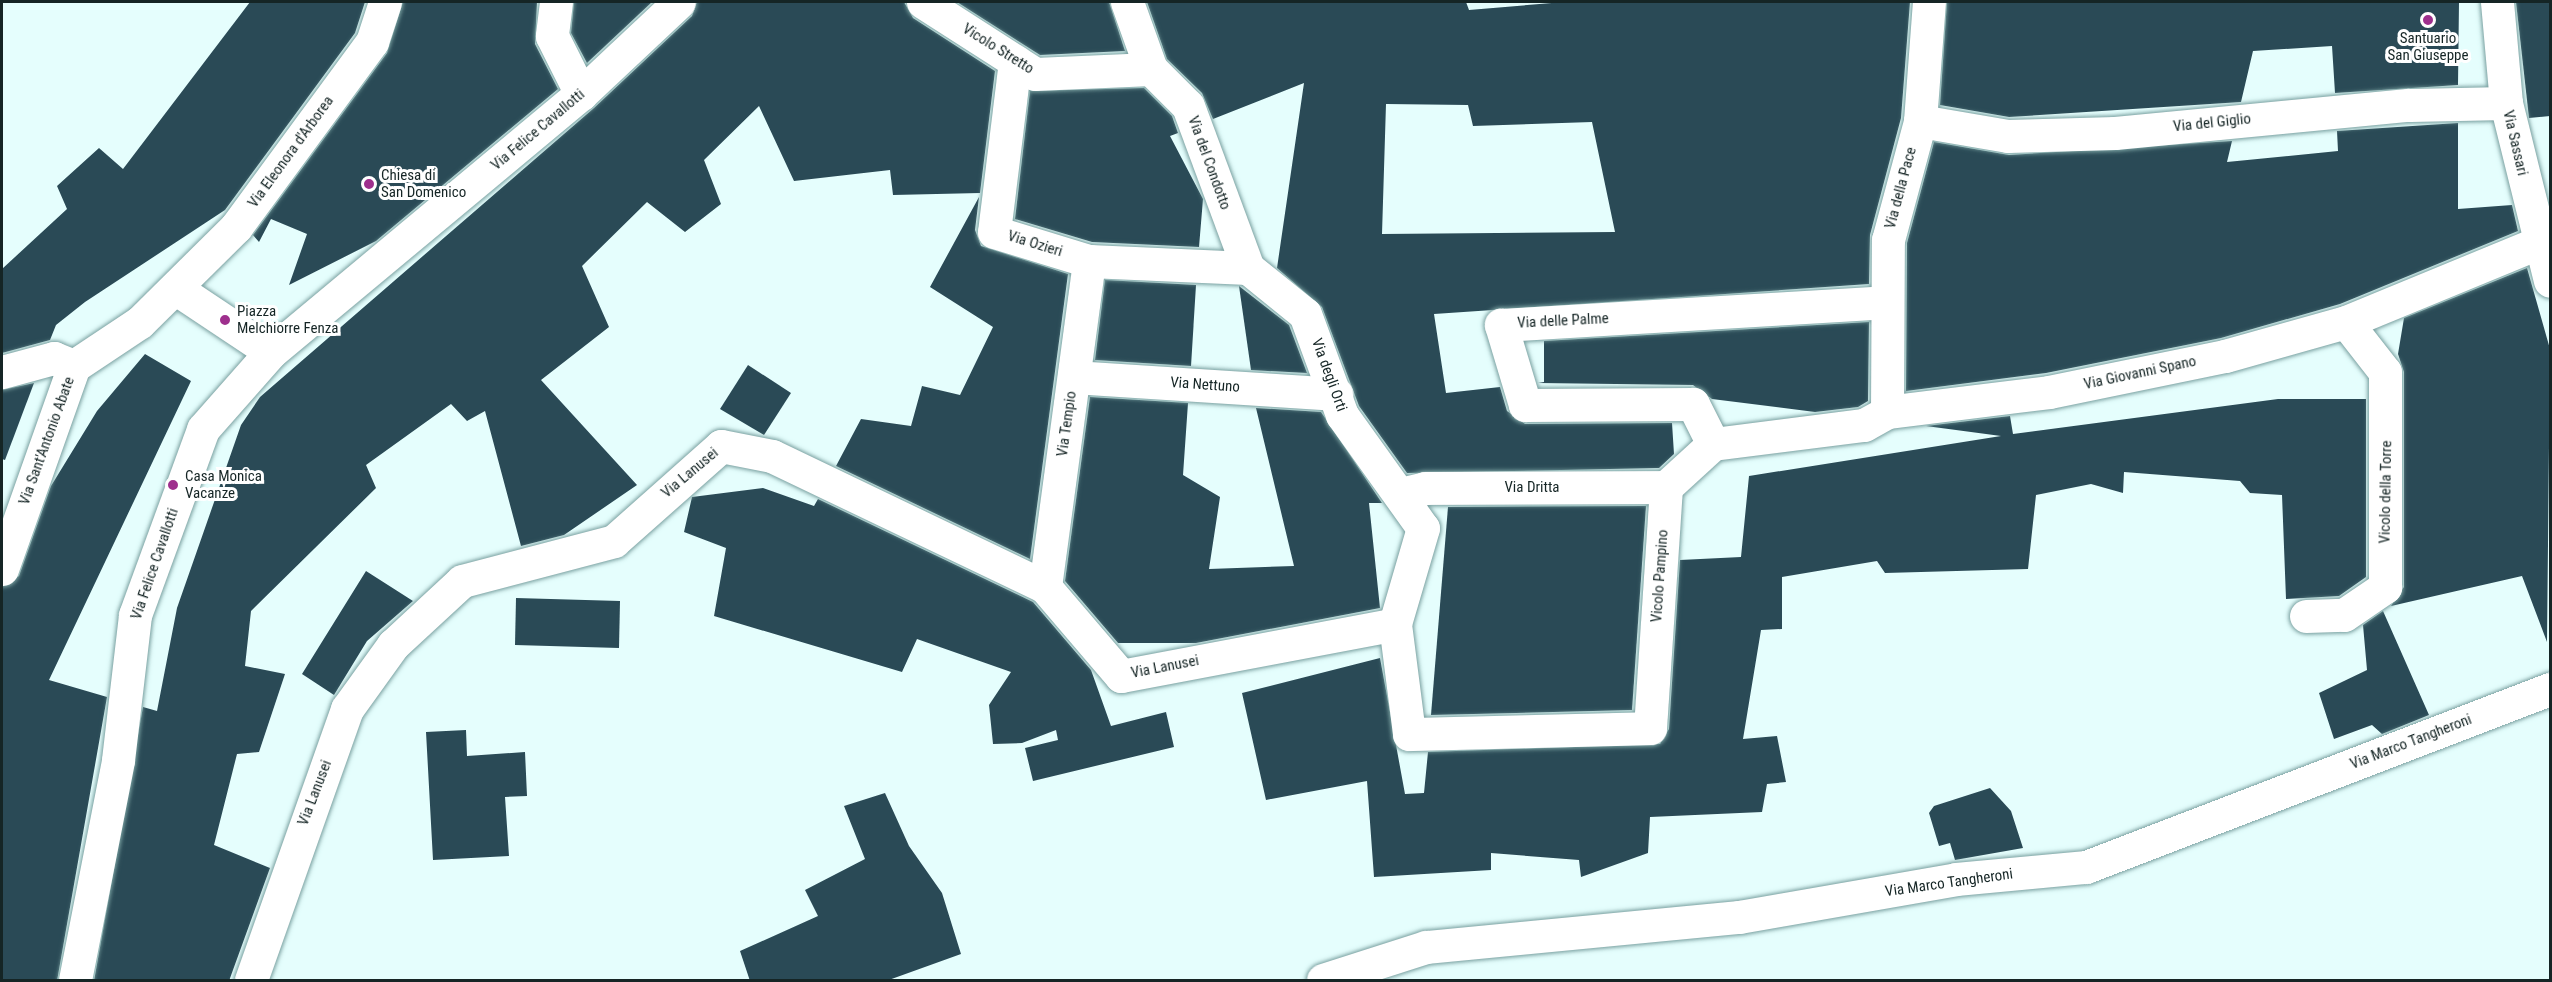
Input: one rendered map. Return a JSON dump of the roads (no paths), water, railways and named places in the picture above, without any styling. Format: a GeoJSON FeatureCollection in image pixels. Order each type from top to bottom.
{"type":"FeatureCollection","features":[{"type":"Feature","properties":{"kind":"street","name":"Via Eleonora d'Arborea"},"geometry":{"type":"LineString","coordinates":[[175,288],[236,227],[293,150],[372,42],[386,2]]}},
{"type":"Feature","properties":{"kind":"street"},"geometry":{"type":"LineString","coordinates":[[556,2],[552,36],[581,94]]}},
{"type":"Feature","properties":{"kind":"street","name":"Via Felice Cavallotti"},"geometry":{"type":"LineString","coordinates":[[75,981],[118,760],[135,615],[202,429],[271,352],[581,94],[679,2]]}},
{"type":"Feature","properties":{"kind":"street","name":"Vicolo Stretto"},"geometry":{"type":"LineString","coordinates":[[923,2],[1035,74],[1151,69]]}},
{"type":"Feature","properties":{"kind":"street","name":"Via del Condotto"},"geometry":{"type":"LineString","coordinates":[[1127,2],[1151,69],[1188,106],[1248,268]]}},
{"type":"Feature","properties":{"kind":"street","name":"Via della Pace"},"geometry":{"type":"LineString","coordinates":[[1887,412],[1885,302],[1891,221],[1920,121],[1929,2]]}},
{"type":"Feature","properties":{"kind":"street","name":"Via Sassari"},"geometry":{"type":"LineString","coordinates":[[2497,2],[2506,103],[2544,240],[2550,281]]}},
{"type":"Feature","properties":{"kind":"street","name":"Via Ozieri"},"geometry":{"type":"LineString","coordinates":[[1015,61],[994,232],[1089,261],[1248,268]]}},
{"type":"Feature","properties":{"kind":"street","name":"Via del Giglio"},"geometry":{"type":"LineString","coordinates":[[1920,121],[2008,136],[2115,134],[2408,105],[2506,103]]}},
{"type":"Feature","properties":{"kind":"street","name":"Via Giovanni Spano"},"geometry":{"type":"LineString","coordinates":[[1713,444],[1864,425],[1887,412],[2049,392],[2225,356],[2346,322],[2544,240]]}},
{"type":"Feature","properties":{"kind":"street","name":"Via Tempio"},"geometry":{"type":"LineString","coordinates":[[1045,588],[1089,261]]}},
{"type":"Feature","properties":{"kind":"street","name":"Via degli Orti"},"geometry":{"type":"LineString","coordinates":[[1248,268],[1305,314],[1342,415],[1423,528],[1395,624]]}},
{"type":"Feature","properties":{"kind":"street"},"geometry":{"type":"LineString","coordinates":[[175,288],[271,352]]}},
{"type":"Feature","properties":{"kind":"street","name":"Via Sant'Antonio Abate"},"geometry":{"type":"LineString","coordinates":[[2,569],[74,366],[140,322],[175,288]]}},
{"type":"Feature","properties":{"kind":"street","name":"Via delle Palme"},"geometry":{"type":"LineString","coordinates":[[1713,444],[1693,404],[1524,405],[1501,325],[1885,302]]}},
{"type":"Feature","properties":{"kind":"street","name":"Vicolo della Torre"},"geometry":{"type":"LineString","coordinates":[[2306,616],[2344,615],[2385,587],[2385,372],[2346,322]]}},
{"type":"Feature","properties":{"kind":"street"},"geometry":{"type":"LineString","coordinates":[[2,372],[54,358],[74,366]]}},
{"type":"Feature","properties":{"kind":"street","name":"Via Nettuno"},"geometry":{"type":"LineString","coordinates":[[1074,376],[1336,394]]}},
{"type":"Feature","properties":{"kind":"street"},"geometry":{"type":"LineString","coordinates":[[1666,487],[1713,444]]}},
{"type":"Feature","properties":{"kind":"street","name":"Via Lanusei"},"geometry":{"type":"LineString","coordinates":[[251,981],[347,709],[393,645],[462,581],[614,541],[721,446],[772,456],[1045,588],[1121,676],[1395,624]]}},
{"type":"Feature","properties":{"kind":"street","name":"Via Dritta"},"geometry":{"type":"LineString","coordinates":[[1400,494],[1425,488],[1666,487]]}},
{"type":"Feature","properties":{"kind":"street","name":"Vicolo Pampino"},"geometry":{"type":"LineString","coordinates":[[1395,624],[1409,734],[1650,728],[1666,487]]}},
{"type":"Feature","properties":{"kind":"street","name":"Via Marco Tangheroni"},"geometry":{"type":"LineString","coordinates":[[1323,981],[1426,947],[1739,917],[1956,879],[2086,867],[2550,689]]}},
{"type":"Feature","properties":{"kind":"place","name":"Santuario San Giuseppe"},"geometry":{"type":"Point","coordinates":[2428,20]}},
{"type":"Feature","properties":{"kind":"place","name":"Chiesa di San Domenico"},"geometry":{"type":"Point","coordinates":[369,184]}},
{"type":"Feature","properties":{"kind":"place","name":"Piazza Melchiorre Fenza"},"geometry":{"type":"Point","coordinates":[225,320]}},
{"type":"Feature","properties":{"kind":"place","name":"Casa Monica Vacanze"},"geometry":{"type":"Point","coordinates":[173,485]}}]}
